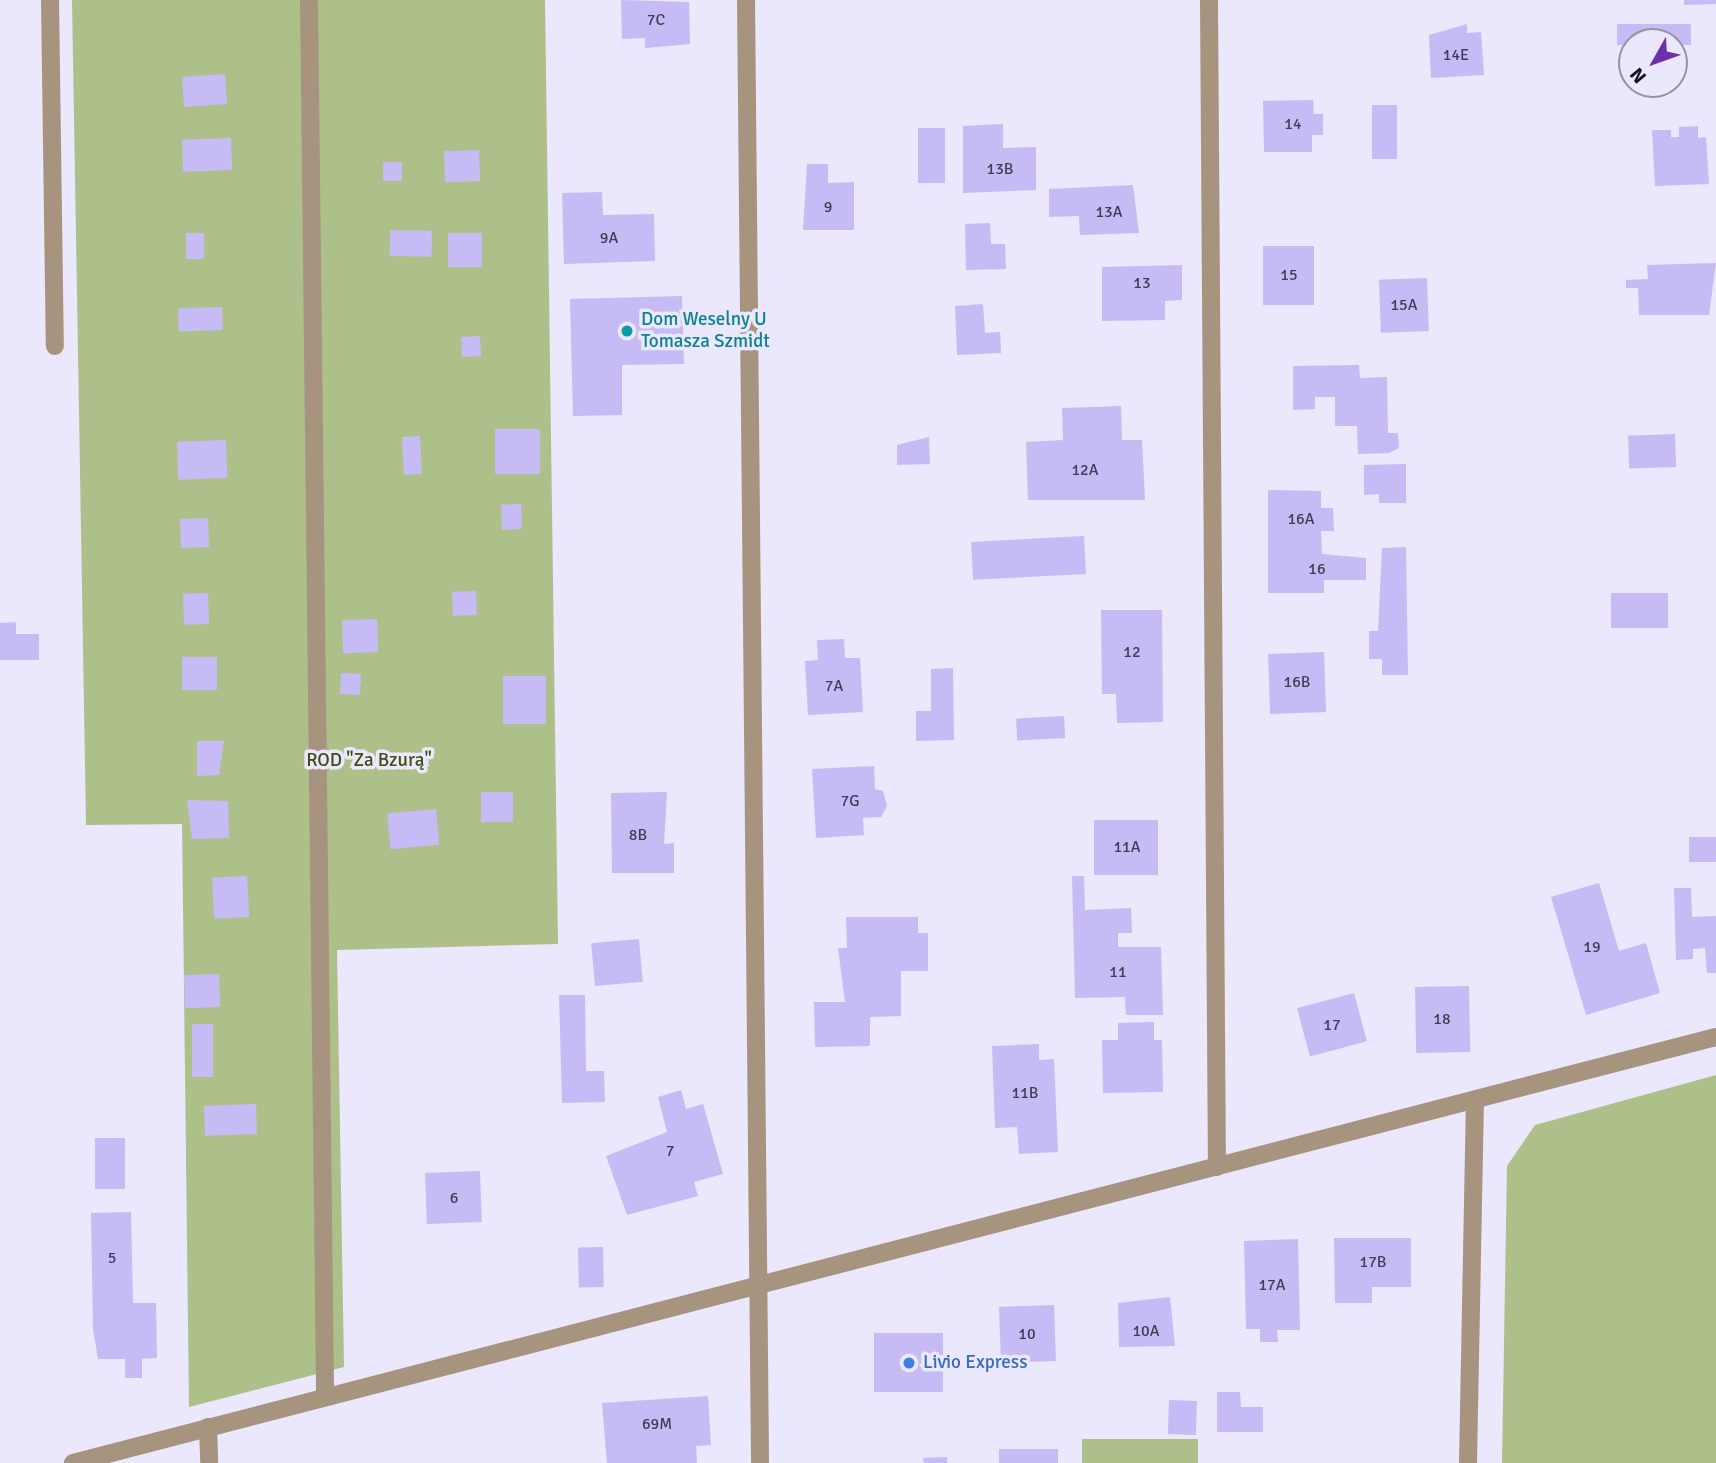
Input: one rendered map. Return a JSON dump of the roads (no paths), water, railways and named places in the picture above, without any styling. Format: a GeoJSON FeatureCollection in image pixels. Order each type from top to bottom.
{"type":"FeatureCollection","features":[{"type":"Feature","properties":{"kind":"street"},"geometry":{"type":"LineString","coordinates":[[50,0],[55,346]]}},
{"type":"Feature","properties":{"kind":"street"},"geometry":{"type":"LineString","coordinates":[[309,0],[325,1395]]}},
{"type":"Feature","properties":{"kind":"street"},"geometry":{"type":"LineString","coordinates":[[746,0],[760,1463]]}},
{"type":"Feature","properties":{"kind":"street"},"geometry":{"type":"LineString","coordinates":[[1209,0],[1217,1167]]}},
{"type":"Feature","properties":{"kind":"street"},"geometry":{"type":"LineString","coordinates":[[73,1463],[325,1395],[758,1286],[1716,1037]]}},
{"type":"Feature","properties":{"kind":"street"},"geometry":{"type":"LineString","coordinates":[[1468,1463],[1475,1100]]}},
{"type":"Feature","properties":{"kind":"street"},"geometry":{"type":"LineString","coordinates":[[208,1427],[209,1463]]}},
{"type":"Feature","properties":{"kind":"place","name":"Dom Weselny U Tomasza Szmidt"},"geometry":{"type":"Point","coordinates":[627,331]}},
{"type":"Feature","properties":{"kind":"place","name":"Livio Express"},"geometry":{"type":"Point","coordinates":[909,1363]}},
{"type":"Feature","properties":{"kind":"park label","name":"ROD \"Za Bzurą\""},"geometry":{"type":"Point","coordinates":[369,761]}}]}
